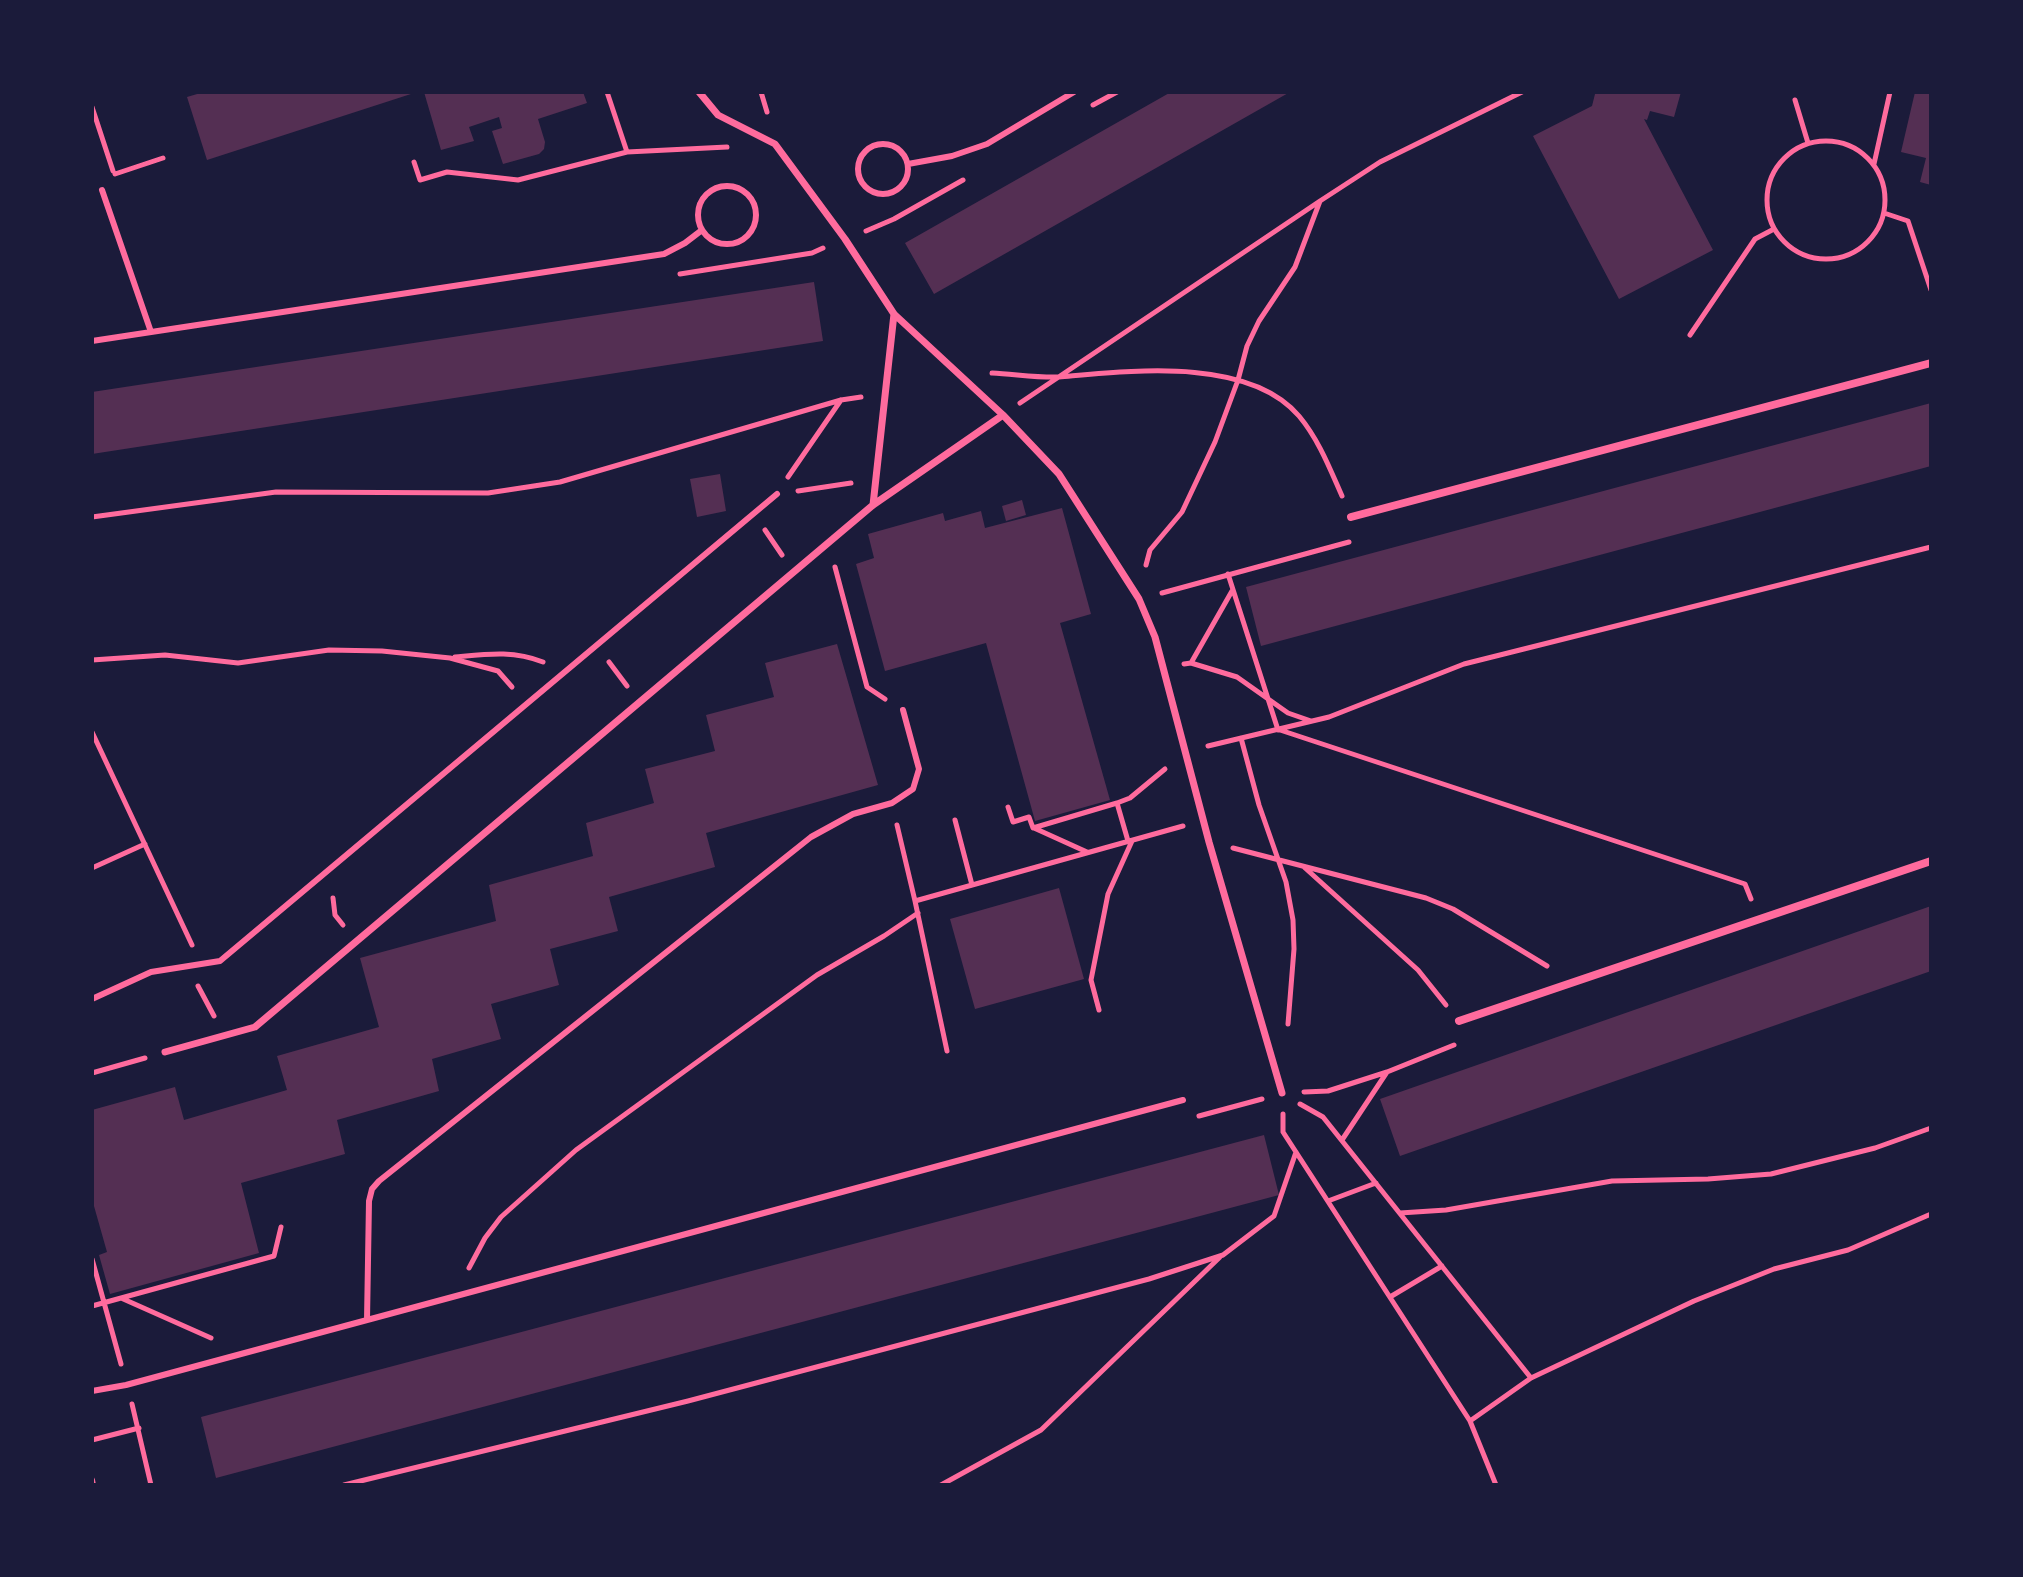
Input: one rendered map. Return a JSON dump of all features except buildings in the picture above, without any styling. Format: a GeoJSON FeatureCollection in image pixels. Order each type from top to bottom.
{"type":"FeatureCollection","features":[{"type":"Feature","properties":{"kind":"street"},"geometry":{"type":"LineString","coordinates":[[699,92],[718,115],[775,144],[845,239],[894,314],[1003,415],[1059,474],[1139,599],[1155,637],[1209,842],[1282,1093]]}},
{"type":"Feature","properties":{"kind":"street"},"geometry":{"type":"LineString","coordinates":[[873,505],[894,314]]}},
{"type":"Feature","properties":{"kind":"street"},"geometry":{"type":"LineString","coordinates":[[1351,517],[1931,363]]}},
{"type":"Feature","properties":{"kind":"street"},"geometry":{"type":"LineString","coordinates":[[165,1052],[255,1027],[873,505],[1003,415]]}},
{"type":"Feature","properties":{"kind":"street"},"geometry":{"type":"LineString","coordinates":[[1459,1021],[1931,861]]}},
{"type":"Feature","properties":{"kind":"lane"},"geometry":{"type":"LineString","coordinates":[[908,164],[952,156],[987,144],[1074,92]]}},
{"type":"Feature","properties":{"kind":"lane"},"geometry":{"type":"LineString","coordinates":[[878,144],[895,146],[908,164],[904,184],[891,193],[875,193],[859,176],[860,160],[867,150],[878,144]]}},
{"type":"Feature","properties":{"kind":"lane"},"geometry":{"type":"LineString","coordinates":[[727,186],[750,198],[754,206],[754,225],[743,239],[723,244],[714,241],[702,230],[699,207],[710,192],[727,186]]}},
{"type":"Feature","properties":{"kind":"lane"},"geometry":{"type":"LineString","coordinates":[[102,190],[151,332]]}},
{"type":"Feature","properties":{"kind":"lane"},"geometry":{"type":"LineString","coordinates":[[92,341],[664,254],[702,230]]}},
{"type":"Feature","properties":{"kind":"lane"},"geometry":{"type":"LineString","coordinates":[[92,999],[151,972],[220,961],[777,494]]}},
{"type":"Feature","properties":{"kind":"lane"},"geometry":{"type":"LineString","coordinates":[[367,1320],[369,1201],[372,1189],[386,1174],[811,837],[853,814],[892,803],[913,789],[919,769],[903,710]]}},
{"type":"Feature","properties":{"kind":"lane"},"geometry":{"type":"LineString","coordinates":[[92,1391],[126,1385],[1183,1100]]}},
{"type":"Feature","properties":{"kind":"path"},"geometry":{"type":"LineString","coordinates":[[607,92],[627,152]]}},
{"type":"Feature","properties":{"kind":"path"},"geometry":{"type":"LineString","coordinates":[[1003,415],[1380,162],[1522,92]]}},
{"type":"Feature","properties":{"kind":"path"},"geometry":{"type":"LineString","coordinates":[[1874,165],[1890,92]]}},
{"type":"Feature","properties":{"kind":"path"},"geometry":{"type":"LineString","coordinates":[[1795,100],[1808,143]]}},
{"type":"Feature","properties":{"kind":"path"},"geometry":{"type":"LineString","coordinates":[[1827,141],[1844,144],[1860,152],[1874,165],[1885,196],[1884,213],[1876,232],[1862,247],[1844,256],[1824,259],[1804,255],[1786,244],[1774,229],[1768,212],[1767,195],[1771,178],[1780,162],[1793,151],[1808,143],[1827,141]]}},
{"type":"Feature","properties":{"kind":"path"},"geometry":{"type":"LineString","coordinates":[[414,162],[420,180],[447,172],[518,180],[627,152],[731,147]]}},
{"type":"Feature","properties":{"kind":"path"},"geometry":{"type":"LineString","coordinates":[[114,174],[163,158]]}},
{"type":"Feature","properties":{"kind":"path"},"geometry":{"type":"LineString","coordinates":[[1139,599],[1150,550],[1182,512],[1215,442],[1247,346],[1259,321],[1295,267],[1320,201]]}},
{"type":"Feature","properties":{"kind":"path"},"geometry":{"type":"LineString","coordinates":[[1884,213],[1908,221],[1931,290]]}},
{"type":"Feature","properties":{"kind":"path"},"geometry":{"type":"LineString","coordinates":[[1690,335],[1755,239],[1774,229]]}},
{"type":"Feature","properties":{"kind":"path"},"geometry":{"type":"LineString","coordinates":[[955,371],[1057,377],[1169,371],[1238,380],[1265,390],[1297,414],[1319,445],[1351,517]]}},
{"type":"Feature","properties":{"kind":"path"},"geometry":{"type":"LineString","coordinates":[[92,517],[276,492],[488,493],[560,482],[841,400],[885,394]]}},
{"type":"Feature","properties":{"kind":"path"},"geometry":{"type":"LineString","coordinates":[[777,494],[841,400]]}},
{"type":"Feature","properties":{"kind":"path"},"geometry":{"type":"LineString","coordinates":[[777,494],[876,479]]}},
{"type":"Feature","properties":{"kind":"path"},"geometry":{"type":"LineString","coordinates":[[768,535],[781,554]]}},
{"type":"Feature","properties":{"kind":"path"},"geometry":{"type":"LineString","coordinates":[[829,543],[867,687],[903,710]]}},
{"type":"Feature","properties":{"kind":"path"},"geometry":{"type":"LineString","coordinates":[[1033,828],[1117,803],[1144,789],[1186,751],[1313,721],[1464,664],[1931,547]]}},
{"type":"Feature","properties":{"kind":"path"},"geometry":{"type":"LineString","coordinates":[[1228,574],[1278,730]]}},
{"type":"Feature","properties":{"kind":"path"},"geometry":{"type":"LineString","coordinates":[[1233,590],[1191,663],[1237,677],[1288,713],[1313,721]]}},
{"type":"Feature","properties":{"kind":"path"},"geometry":{"type":"LineString","coordinates":[[92,660],[165,655],[238,663],[329,650],[382,651],[450,658],[498,671],[527,703]]}},
{"type":"Feature","properties":{"kind":"path"},"geometry":{"type":"LineString","coordinates":[[450,658],[502,652],[523,654],[566,670]]}},
{"type":"Feature","properties":{"kind":"path"},"geometry":{"type":"LineString","coordinates":[[608,661],[622,680]]}},
{"type":"Feature","properties":{"kind":"path"},"geometry":{"type":"LineString","coordinates":[[1278,730],[1745,884]]}},
{"type":"Feature","properties":{"kind":"path"},"geometry":{"type":"LineString","coordinates":[[92,732],[191,940]]}},
{"type":"Feature","properties":{"kind":"path"},"geometry":{"type":"LineString","coordinates":[[1241,738],[1286,882],[1293,920],[1294,949],[1287,1036]]}},
{"type":"Feature","properties":{"kind":"path"},"geometry":{"type":"LineString","coordinates":[[892,803],[947,1051]]}},
{"type":"Feature","properties":{"kind":"path"},"geometry":{"type":"LineString","coordinates":[[1099,1010],[1091,980],[1108,894],[1130,840],[1117,803]]}},
{"type":"Feature","properties":{"kind":"path"},"geometry":{"type":"LineString","coordinates":[[1008,807],[1013,822],[1029,817],[1033,828],[1088,852]]}},
{"type":"Feature","properties":{"kind":"path"},"geometry":{"type":"LineString","coordinates":[[955,820],[972,885]]}},
{"type":"Feature","properties":{"kind":"path"},"geometry":{"type":"LineString","coordinates":[[915,901],[1204,820]]}},
{"type":"Feature","properties":{"kind":"path"},"geometry":{"type":"LineString","coordinates":[[1209,842],[1426,898],[1453,909],[1535,957],[1568,983]]}},
{"type":"Feature","properties":{"kind":"path"},"geometry":{"type":"LineString","coordinates":[[92,868],[145,844]]}},
{"type":"Feature","properties":{"kind":"path"},"geometry":{"type":"LineString","coordinates":[[1303,866],[1418,970],[1459,1021]]}},
{"type":"Feature","properties":{"kind":"path"},"geometry":{"type":"LineString","coordinates":[[330,870],[335,915],[356,941]]}},
{"type":"Feature","properties":{"kind":"path"},"geometry":{"type":"LineString","coordinates":[[459,1295],[462,1279],[501,1217],[576,1150],[817,975],[918,913]]}},
{"type":"Feature","properties":{"kind":"path"},"geometry":{"type":"LineString","coordinates":[[198,988],[211,1011]]}},
{"type":"Feature","properties":{"kind":"path"},"geometry":{"type":"LineString","coordinates":[[92,1073],[155,1055]]}},
{"type":"Feature","properties":{"kind":"path"},"geometry":{"type":"LineString","coordinates":[[1328,1091],[1387,1072]]}},
{"type":"Feature","properties":{"kind":"path"},"geometry":{"type":"LineString","coordinates":[[1323,1117],[1531,1378]]}},
{"type":"Feature","properties":{"kind":"path"},"geometry":{"type":"LineString","coordinates":[[1400,1213],[1446,1210],[1612,1181],[1771,1174],[1875,1148],[1931,1128]]}},
{"type":"Feature","properties":{"kind":"path"},"geometry":{"type":"LineString","coordinates":[[1283,1132],[1470,1421],[1496,1485]]}},
{"type":"Feature","properties":{"kind":"path"},"geometry":{"type":"LineString","coordinates":[[941,1485],[1041,1430],[1223,1255],[1274,1216],[1296,1152]]}},
{"type":"Feature","properties":{"kind":"path"},"geometry":{"type":"LineString","coordinates":[[1328,1201],[1376,1183]]}},
{"type":"Feature","properties":{"kind":"path"},"geometry":{"type":"LineString","coordinates":[[1470,1421],[1531,1378],[1694,1301],[1774,1269],[1848,1250],[1931,1214]]}},
{"type":"Feature","properties":{"kind":"path"},"geometry":{"type":"LineString","coordinates":[[92,1306],[274,1256],[281,1227]]}},
{"type":"Feature","properties":{"kind":"path"},"geometry":{"type":"LineString","coordinates":[[344,1485],[719,1393],[1149,1279],[1223,1255]]}},
{"type":"Feature","properties":{"kind":"path"},"geometry":{"type":"LineString","coordinates":[[92,1259],[104,1303]]}},
{"type":"Feature","properties":{"kind":"path"},"geometry":{"type":"LineString","coordinates":[[1390,1297],[1442,1266]]}},
{"type":"Feature","properties":{"kind":"path"},"geometry":{"type":"LineString","coordinates":[[121,1298],[245,1352]]}},
{"type":"Feature","properties":{"kind":"path"},"geometry":{"type":"LineString","coordinates":[[92,1440],[139,1428],[151,1485]]}}]}
